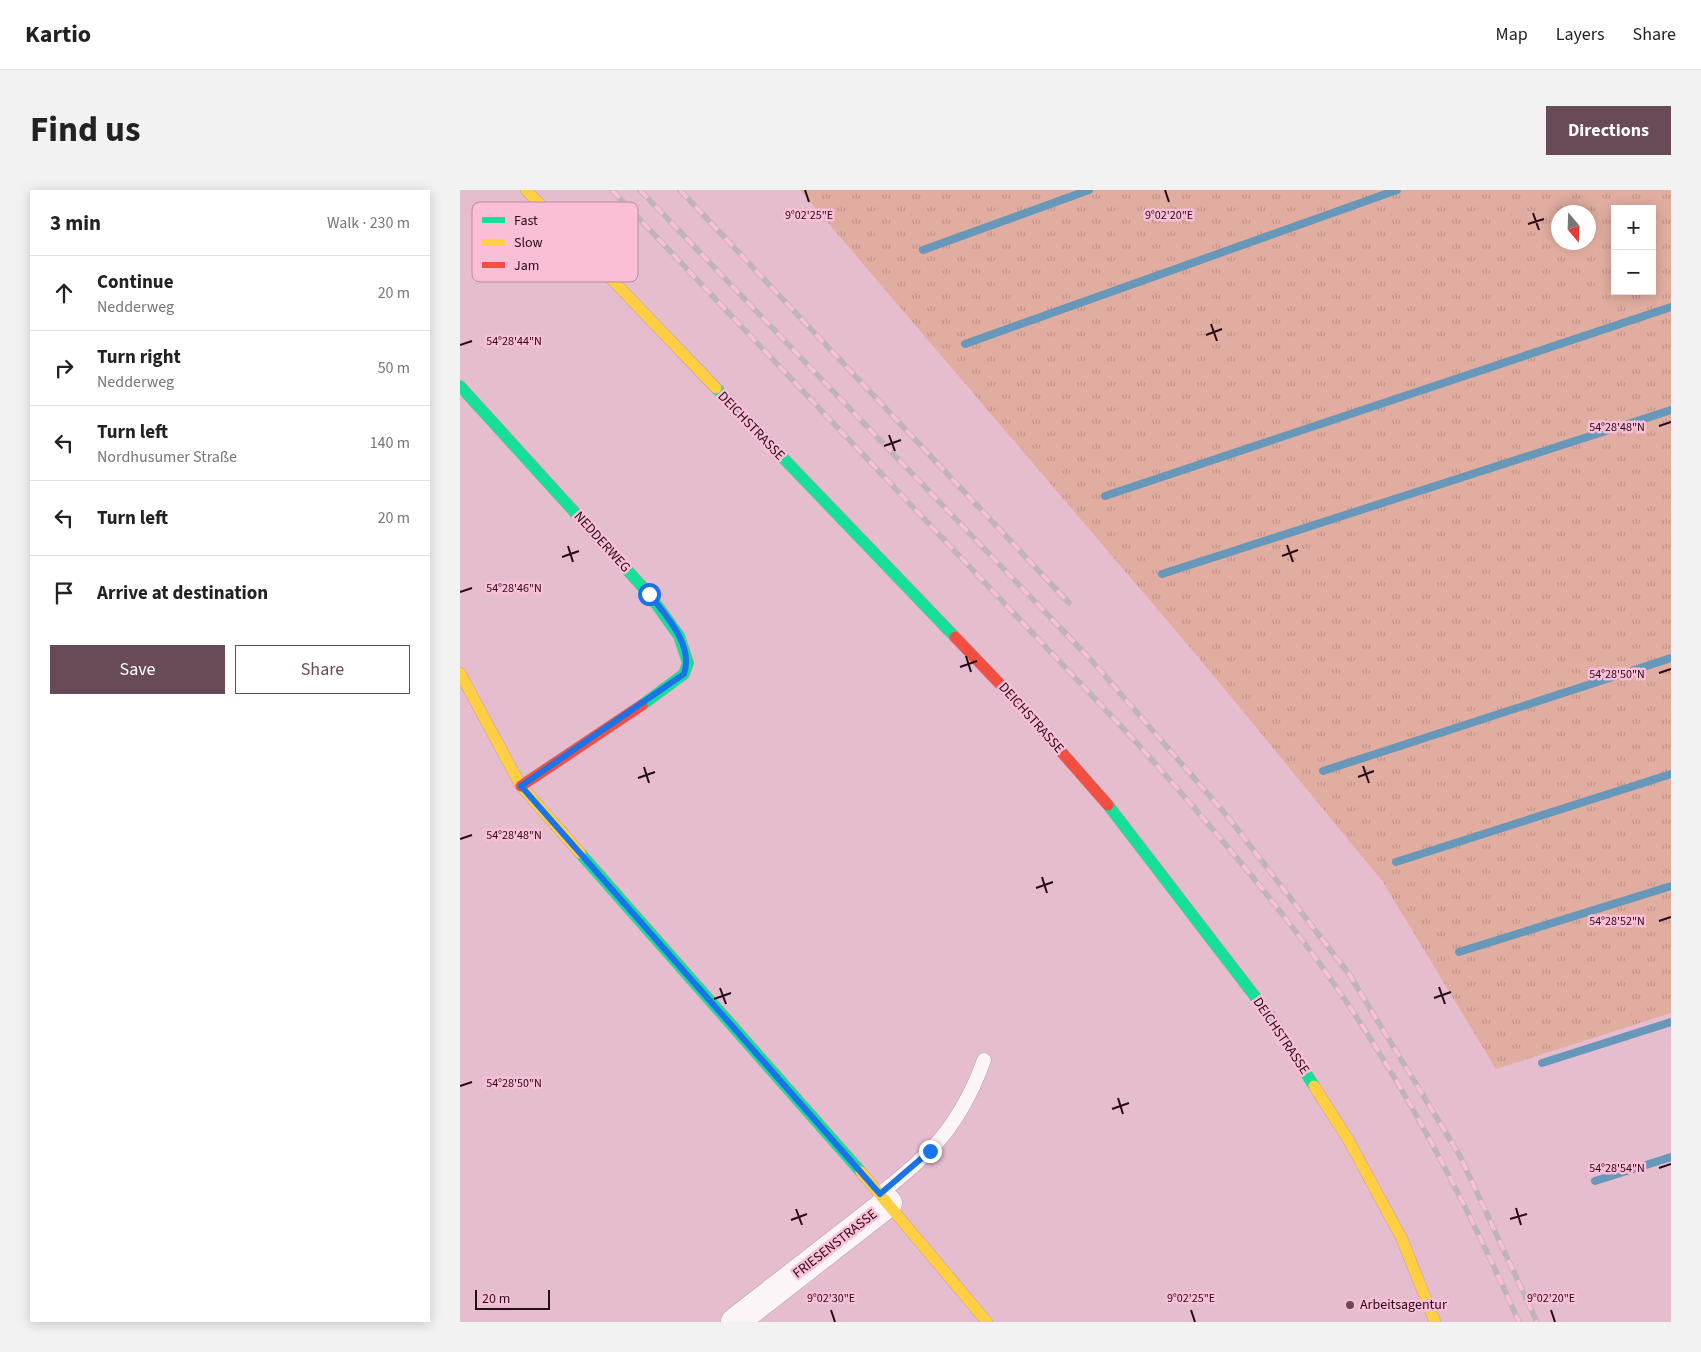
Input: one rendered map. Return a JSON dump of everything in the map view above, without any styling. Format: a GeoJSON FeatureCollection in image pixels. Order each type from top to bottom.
{"type":"FeatureCollection","features":[{"type":"Feature","properties":{"kind":"main road","name":"DEICHSTRASSE"},"geometry":{"type":"LineString","coordinates":[[526,190],[538,202]]}},
{"type":"Feature","properties":{"kind":"main road","name":"DEICHSTRASSE"},"geometry":{"type":"LineString","coordinates":[[614,282],[1022,707],[1120,818],[1270,1016],[1349,1141],[1402,1239],[1435,1322]]}},
{"type":"Feature","properties":{"kind":"main road","name":"NEDDERWEG"},"geometry":{"type":"LineString","coordinates":[[460,386],[649,594],[679,636],[688,663],[684,674],[672,685],[521,786]]}},
{"type":"Feature","properties":{"kind":"main road"},"geometry":{"type":"LineString","coordinates":[[460,673],[521,786],[884,1199],[987,1322]]}},
{"type":"Feature","properties":{"kind":"street","name":"FRIESENSTRASSE"},"geometry":{"type":"LineString","coordinates":[[735,1322],[884,1199]]}},
{"type":"Feature","properties":{"kind":"lane"},"geometry":{"type":"LineString","coordinates":[[884,1199],[944,1135],[977,1078],[984,1060]]}},
{"type":"Feature","properties":{"kind":"green space"},"geometry":{"type":"Polygon","coordinates":[[[800,190],[1671,190],[1671,1013],[1496,1069],[1383,882],[1199,658],[800,190]]]}},
{"type":"Feature","properties":{"kind":"waterway"},"geometry":{"type":"LineString","coordinates":[[923,250],[1089,190]]}},
{"type":"Feature","properties":{"kind":"waterway"},"geometry":{"type":"LineString","coordinates":[[965,344],[1397,190]]}},
{"type":"Feature","properties":{"kind":"waterway"},"geometry":{"type":"LineString","coordinates":[[1105,496],[1671,307]]}},
{"type":"Feature","properties":{"kind":"waterway"},"geometry":{"type":"LineString","coordinates":[[1162,574],[1671,410]]}},
{"type":"Feature","properties":{"kind":"waterway"},"geometry":{"type":"LineString","coordinates":[[1323,771],[1671,658]]}},
{"type":"Feature","properties":{"kind":"waterway"},"geometry":{"type":"LineString","coordinates":[[1396,862],[1671,774]]}},
{"type":"Feature","properties":{"kind":"waterway"},"geometry":{"type":"LineString","coordinates":[[1459,952],[1671,886]]}},
{"type":"Feature","properties":{"kind":"waterway"},"geometry":{"type":"LineString","coordinates":[[1542,1063],[1671,1022]]}},
{"type":"Feature","properties":{"kind":"waterway"},"geometry":{"type":"LineString","coordinates":[[1595,1181],[1671,1157]]}},
{"type":"Feature","properties":{"kind":"railway"},"geometry":{"type":"LineString","coordinates":[[612,190],[623,202]]}},
{"type":"Feature","properties":{"kind":"railway"},"geometry":{"type":"LineString","coordinates":[[640,190],[1092,661],[1228,817],[1349,974],[1460,1156],[1537,1322]]}},
{"type":"Feature","properties":{"kind":"railway"},"geometry":{"type":"LineString","coordinates":[[680,190],[1069,603]]}},
{"type":"Feature","properties":{"kind":"railway"},"geometry":{"type":"LineString","coordinates":[[638,217],[1136,742],[1261,887],[1308,947],[1384,1060],[1456,1189],[1519,1322]]}},
{"type":"Feature","properties":{"kind":"traffic: fast"},"geometry":{"type":"LineString","coordinates":[[460,386],[649,594],[679,636],[688,663],[684,674],[642,705]]}},
{"type":"Feature","properties":{"kind":"traffic: fast"},"geometry":{"type":"LineString","coordinates":[[716,388],[955,637]]}},
{"type":"Feature","properties":{"kind":"traffic: fast"},"geometry":{"type":"LineString","coordinates":[[1108,805],[1270,1016],[1314,1086]]}},
{"type":"Feature","properties":{"kind":"traffic: fast"},"geometry":{"type":"LineString","coordinates":[[580,853],[861,1172]]}},
{"type":"Feature","properties":{"kind":"traffic: slow"},"geometry":{"type":"LineString","coordinates":[[526,190],[538,202]]}},
{"type":"Feature","properties":{"kind":"traffic: slow"},"geometry":{"type":"LineString","coordinates":[[614,282],[716,388]]}},
{"type":"Feature","properties":{"kind":"traffic: slow"},"geometry":{"type":"LineString","coordinates":[[460,673],[521,786],[580,853]]}},
{"type":"Feature","properties":{"kind":"traffic: slow"},"geometry":{"type":"LineString","coordinates":[[1314,1086],[1349,1141],[1402,1239],[1435,1322]]}},
{"type":"Feature","properties":{"kind":"traffic: slow"},"geometry":{"type":"LineString","coordinates":[[861,1172],[987,1322]]}},
{"type":"Feature","properties":{"kind":"traffic: jam"},"geometry":{"type":"LineString","coordinates":[[955,637],[1022,707],[1108,805]]}},
{"type":"Feature","properties":{"kind":"traffic: jam"},"geometry":{"type":"LineString","coordinates":[[521,786],[642,705]]}},
{"type":"Feature","properties":{"kind":"place","name":"Arbeitsagentur"},"geometry":{"type":"Point","coordinates":[1350,1305]}},
{"type":"Feature","properties":{"kind":"route"},"geometry":{"type":"LineString","coordinates":[[649,594],[679,636],[688,663],[684,674],[672,685],[521,786],[880,1194],[930,1151]]}}]}
